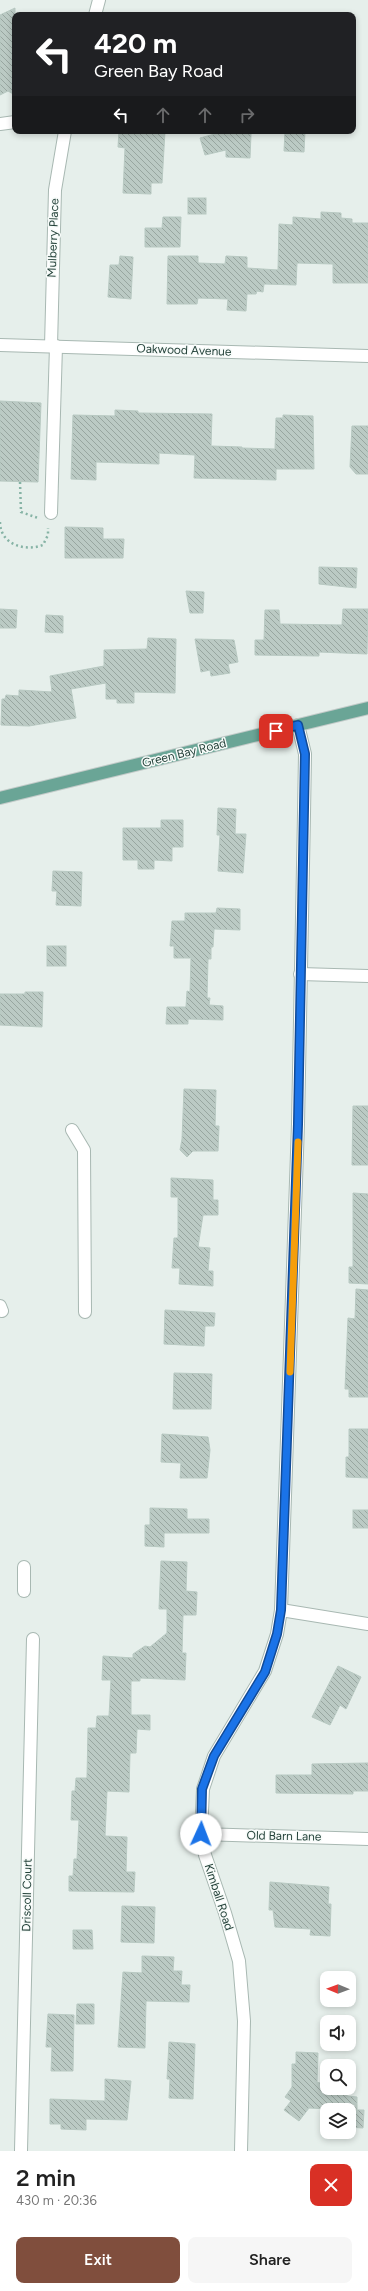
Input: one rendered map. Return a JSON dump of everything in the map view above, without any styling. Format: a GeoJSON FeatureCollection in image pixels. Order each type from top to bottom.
{"type":"FeatureCollection","features":[{"type":"Feature","properties":{"kind":"main road","name":"Green Bay Road"},"geometry":{"type":"LineString","coordinates":[[0,798],[368,708]]}},
{"type":"Feature","properties":{"kind":"street"},"geometry":{"type":"LineString","coordinates":[[96,12],[99,0]]}},
{"type":"Feature","properties":{"kind":"street"},"geometry":{"type":"LineString","coordinates":[[0,124],[12,122]]}},
{"type":"Feature","properties":{"kind":"street","name":"Mulberry Place"},"geometry":{"type":"LineString","coordinates":[[47,519],[53,346],[55,190],[64,134]]}},
{"type":"Feature","properties":{"kind":"street","name":"Oakwood Avenue"},"geometry":{"type":"LineString","coordinates":[[0,345],[368,356]]}},
{"type":"Feature","properties":{"kind":"street","name":"Kimball Road"},"geometry":{"type":"LineString","coordinates":[[241,2151],[244,2020],[238,1961],[225,1913],[205,1855],[201,1834],[202,1789],[214,1756],[265,1672],[277,1634],[281,1610],[298,1132],[305,754],[298,725]]}},
{"type":"Feature","properties":{"kind":"street"},"geometry":{"type":"LineString","coordinates":[[300,974],[368,976]]}},
{"type":"Feature","properties":{"kind":"street"},"geometry":{"type":"LineString","coordinates":[[72,1130],[84,1150],[85,1312]]}},
{"type":"Feature","properties":{"kind":"street"},"geometry":{"type":"LineString","coordinates":[[24,1567],[24,1591]]}},
{"type":"Feature","properties":{"kind":"street"},"geometry":{"type":"LineString","coordinates":[[281,1610],[368,1624]]}},
{"type":"Feature","properties":{"kind":"street","name":"Driscoll Court"},"geometry":{"type":"LineString","coordinates":[[22,2151],[33,1639]]}},
{"type":"Feature","properties":{"kind":"street","name":"Old Barn Lane"},"geometry":{"type":"LineString","coordinates":[[201,1834],[368,1839]]}},
{"type":"Feature","properties":{"kind":"path"},"geometry":{"type":"LineString","coordinates":[[0,522],[0,530],[6,540],[17,546],[43,545],[48,535],[47,519],[21,512],[20,482]]}},
{"type":"Feature","properties":{"kind":"building"},"geometry":{"type":"Polygon","coordinates":[[[15,8],[15,12],[12,12],[12,93],[8,91],[0,95],[0,15],[15,8]]]}},
{"type":"Feature","properties":{"kind":"building"},"geometry":{"type":"Polygon","coordinates":[[[119,134],[165,134],[162,183],[151,183],[151,194],[123,193],[125,148],[118,147],[119,134]]]}},
{"type":"Feature","properties":{"kind":"building"},"geometry":{"type":"Polygon","coordinates":[[[215,134],[251,134],[250,158],[226,157],[226,150],[205,155],[200,138],[215,134]]]}},
{"type":"Feature","properties":{"kind":"building"},"geometry":{"type":"Polygon","coordinates":[[[285,134],[305,134],[304,152],[284,151],[285,134]]]}},
{"type":"Feature","properties":{"kind":"building"},"geometry":{"type":"Polygon","coordinates":[[[188,198],[206,198],[206,214],[188,214],[188,198]]]}},
{"type":"Feature","properties":{"kind":"building"},"geometry":{"type":"Polygon","coordinates":[[[321,212],[341,213],[341,218],[352,219],[352,223],[368,223],[368,283],[333,283],[333,264],[297,263],[296,285],[264,284],[263,292],[257,291],[256,294],[247,294],[246,311],[227,310],[228,299],[198,298],[197,304],[167,304],[168,256],[198,256],[198,263],[225,264],[226,256],[247,257],[247,268],[278,270],[279,224],[293,225],[293,217],[321,219],[321,212]]]}},
{"type":"Feature","properties":{"kind":"building"},"geometry":{"type":"Polygon","coordinates":[[[163,217],[181,217],[180,247],[145,247],[145,228],[162,228],[163,217]]]}},
{"type":"Feature","properties":{"kind":"building"},"geometry":{"type":"Polygon","coordinates":[[[120,256],[133,257],[131,299],[108,297],[110,265],[119,265],[120,256]]]}},
{"type":"Feature","properties":{"kind":"building"},"geometry":{"type":"Polygon","coordinates":[[[0,401],[41,403],[38,482],[0,481],[0,401]]]}},
{"type":"Feature","properties":{"kind":"building"},"geometry":{"type":"Polygon","coordinates":[[[115,410],[138,411],[138,413],[212,414],[211,446],[275,449],[276,418],[283,418],[283,415],[313,416],[314,469],[276,469],[276,480],[194,478],[195,455],[159,453],[159,464],[96,462],[96,480],[71,479],[73,415],[115,416],[115,410]]]}},
{"type":"Feature","properties":{"kind":"building"},"geometry":{"type":"Polygon","coordinates":[[[352,426],[368,426],[368,474],[356,474],[350,467],[352,426]]]}},
{"type":"Feature","properties":{"kind":"building"},"geometry":{"type":"Polygon","coordinates":[[[65,527],[103,528],[103,539],[124,539],[123,558],[65,558],[65,527]]]}},
{"type":"Feature","properties":{"kind":"building"},"geometry":{"type":"Polygon","coordinates":[[[319,567],[357,568],[356,588],[319,584],[319,567]]]}},
{"type":"Feature","properties":{"kind":"building"},"geometry":{"type":"Polygon","coordinates":[[[186,591],[204,592],[203,613],[190,613],[186,591]]]}},
{"type":"Feature","properties":{"kind":"building"},"geometry":{"type":"Polygon","coordinates":[[[0,609],[17,610],[16,628],[0,628],[0,609]]]}},
{"type":"Feature","properties":{"kind":"building"},"geometry":{"type":"Polygon","coordinates":[[[343,609],[368,609],[367,654],[319,652],[319,656],[255,655],[255,640],[264,640],[265,610],[279,610],[280,624],[342,625],[343,609]]]}},
{"type":"Feature","properties":{"kind":"building"},"geometry":{"type":"Polygon","coordinates":[[[46,615],[63,616],[63,633],[45,632],[46,615]]]}},
{"type":"Feature","properties":{"kind":"building"},"geometry":{"type":"Polygon","coordinates":[[[148,638],[176,639],[175,693],[134,692],[134,703],[117,703],[117,699],[106,699],[106,683],[71,689],[76,718],[29,726],[1,725],[2,699],[5,699],[6,695],[19,696],[19,690],[52,692],[50,676],[104,666],[104,650],[147,649],[148,638]]]}},
{"type":"Feature","properties":{"kind":"building"},"geometry":{"type":"Polygon","coordinates":[[[195,639],[234,640],[238,662],[228,664],[230,673],[211,676],[210,670],[201,672],[195,639]]]}},
{"type":"Feature","properties":{"kind":"building"},"geometry":{"type":"Polygon","coordinates":[[[218,808],[236,809],[235,834],[246,834],[243,873],[218,871],[220,835],[217,835],[218,808]]]}},
{"type":"Feature","properties":{"kind":"building"},"geometry":{"type":"Polygon","coordinates":[[[161,820],[183,820],[183,847],[172,847],[172,861],[154,860],[154,869],[138,869],[138,860],[123,860],[123,828],[161,828],[161,820]]]}},
{"type":"Feature","properties":{"kind":"building"},"geometry":{"type":"Polygon","coordinates":[[[53,871],[82,872],[81,906],[56,905],[57,891],[52,891],[53,871]]]}},
{"type":"Feature","properties":{"kind":"building"},"geometry":{"type":"Polygon","coordinates":[[[217,908],[240,909],[240,930],[214,929],[211,959],[208,959],[207,998],[210,998],[209,1005],[223,1006],[223,1020],[188,1019],[188,1024],[166,1024],[167,1007],[186,1007],[187,991],[190,992],[191,958],[174,958],[174,946],[170,946],[172,921],[185,921],[185,913],[216,913],[217,908]]]}},
{"type":"Feature","properties":{"kind":"building"},"geometry":{"type":"Polygon","coordinates":[[[47,946],[66,946],[66,966],[47,966],[47,946]]]}},
{"type":"Feature","properties":{"kind":"building"},"geometry":{"type":"Polygon","coordinates":[[[25,992],[43,992],[42,1027],[0,1025],[0,994],[25,994],[25,992]]]}},
{"type":"Feature","properties":{"kind":"building"},"geometry":{"type":"Polygon","coordinates":[[[184,1089],[216,1090],[215,1126],[219,1126],[218,1151],[193,1151],[187,1157],[180,1150],[182,1139],[184,1089]]]}},
{"type":"Feature","properties":{"kind":"building"},"geometry":{"type":"Polygon","coordinates":[[[353,1106],[368,1106],[368,1165],[352,1165],[353,1106]]]}},
{"type":"Feature","properties":{"kind":"building"},"geometry":{"type":"Polygon","coordinates":[[[171,1178],[213,1180],[213,1200],[218,1200],[218,1215],[203,1215],[198,1247],[210,1248],[208,1271],[213,1271],[213,1286],[179,1284],[180,1268],[172,1268],[174,1238],[178,1238],[178,1197],[171,1197],[171,1178]]]}},
{"type":"Feature","properties":{"kind":"building"},"geometry":{"type":"Polygon","coordinates":[[[353,1193],[368,1194],[368,1284],[349,1283],[349,1267],[353,1267],[353,1193]]]}},
{"type":"Feature","properties":{"kind":"building"},"geometry":{"type":"Polygon","coordinates":[[[356,1289],[368,1290],[368,1397],[349,1397],[349,1389],[345,1389],[348,1318],[355,1319],[356,1289]]]}},
{"type":"Feature","properties":{"kind":"building"},"geometry":{"type":"Polygon","coordinates":[[[165,1310],[215,1313],[214,1326],[205,1326],[204,1346],[164,1344],[165,1310]]]}},
{"type":"Feature","properties":{"kind":"building"},"geometry":{"type":"Polygon","coordinates":[[[174,1373],[212,1374],[211,1409],[173,1409],[174,1373]]]}},
{"type":"Feature","properties":{"kind":"building"},"geometry":{"type":"Polygon","coordinates":[[[349,1429],[368,1429],[368,1478],[346,1477],[346,1457],[349,1457],[349,1429]]]}},
{"type":"Feature","properties":{"kind":"building"},"geometry":{"type":"Polygon","coordinates":[[[162,1434],[208,1437],[210,1450],[207,1478],[180,1478],[181,1463],[161,1462],[162,1434]]]}},
{"type":"Feature","properties":{"kind":"building"},"geometry":{"type":"Polygon","coordinates":[[[150,1508],[187,1509],[187,1519],[209,1519],[209,1533],[164,1533],[164,1547],[145,1546],[145,1525],[150,1525],[150,1508]]]}},
{"type":"Feature","properties":{"kind":"building"},"geometry":{"type":"Polygon","coordinates":[[[353,1510],[368,1510],[368,1528],[353,1528],[353,1510]]]}},
{"type":"Feature","properties":{"kind":"building"},"geometry":{"type":"Polygon","coordinates":[[[161,1561],[187,1562],[186,1591],[197,1592],[196,1615],[183,1615],[182,1653],[186,1653],[185,1680],[140,1678],[140,1681],[131,1681],[131,1715],[150,1715],[150,1730],[137,1729],[136,1753],[130,1753],[129,1792],[107,1791],[105,1836],[127,1837],[126,1872],[135,1872],[134,1892],[69,1891],[69,1876],[73,1876],[74,1859],[77,1859],[79,1820],[71,1820],[72,1791],[75,1791],[76,1778],[87,1778],[88,1728],[96,1728],[97,1716],[109,1716],[111,1680],[102,1680],[103,1656],[133,1658],[133,1654],[145,1646],[150,1647],[167,1633],[167,1609],[159,1609],[161,1561]]]}},
{"type":"Feature","properties":{"kind":"building"},"geometry":{"type":"Polygon","coordinates":[[[338,1666],[361,1677],[346,1709],[340,1705],[330,1725],[312,1717],[338,1666]]]}},
{"type":"Feature","properties":{"kind":"building"},"geometry":{"type":"Polygon","coordinates":[[[368,1763],[368,1791],[353,1791],[353,1794],[276,1793],[276,1775],[312,1775],[312,1764],[368,1763]]]}},
{"type":"Feature","properties":{"kind":"building"},"geometry":{"type":"Polygon","coordinates":[[[270,1882],[329,1887],[328,1904],[331,1904],[330,1936],[310,1935],[311,1929],[275,1927],[273,1910],[269,1910],[270,1882]]]}},
{"type":"Feature","properties":{"kind":"building"},"geometry":{"type":"Polygon","coordinates":[[[122,1906],[155,1907],[154,1943],[121,1942],[122,1906]]]}},
{"type":"Feature","properties":{"kind":"building"},"geometry":{"type":"Polygon","coordinates":[[[73,1930],[92,1930],[93,1949],[73,1949],[73,1930]]]}},
{"type":"Feature","properties":{"kind":"building"},"geometry":{"type":"Polygon","coordinates":[[[142,1956],[174,1957],[173,1971],[182,1971],[181,1985],[190,1985],[189,2002],[146,2001],[145,2048],[118,2047],[123,1972],[142,1973],[142,1956]]]}},
{"type":"Feature","properties":{"kind":"building"},"geometry":{"type":"Polygon","coordinates":[[[77,2004],[94,2004],[94,2024],[76,2024],[77,2004]]]}},
{"type":"Feature","properties":{"kind":"building"},"geometry":{"type":"Polygon","coordinates":[[[48,2014],[74,2015],[73,2071],[51,2071],[52,2047],[46,2047],[48,2014]]]}},
{"type":"Feature","properties":{"kind":"building"},"geometry":{"type":"Polygon","coordinates":[[[169,2042],[195,2044],[193,2099],[169,2098],[170,2079],[167,2079],[169,2042]]]}},
{"type":"Feature","properties":{"kind":"building"},"geometry":{"type":"Polygon","coordinates":[[[296,2052],[318,2053],[317,2082],[320,2083],[320,2095],[347,2095],[357,2097],[357,2110],[364,2110],[363,2128],[356,2128],[356,2103],[320,2103],[320,2109],[309,2108],[299,2121],[284,2110],[291,2101],[285,2097],[292,2087],[292,2064],[296,2064],[296,2052]]]}},
{"type":"Feature","properties":{"kind":"building"},"geometry":{"type":"Polygon","coordinates":[[[105,2079],[131,2081],[127,2120],[86,2119],[86,2130],[61,2129],[61,2124],[50,2124],[50,2099],[105,2101],[105,2079]]]}},
{"type":"Feature","properties":{"kind":"slow traffic"},"geometry":{"type":"LineString","coordinates":[[290,1372],[298,1142]]}},
{"type":"Feature","properties":{"kind":"route"},"geometry":{"type":"LineString","coordinates":[[201,1834],[202,1789],[214,1756],[265,1672],[277,1634],[281,1610],[284,1565],[298,1124],[305,754],[298,725],[276,731]]}}]}
